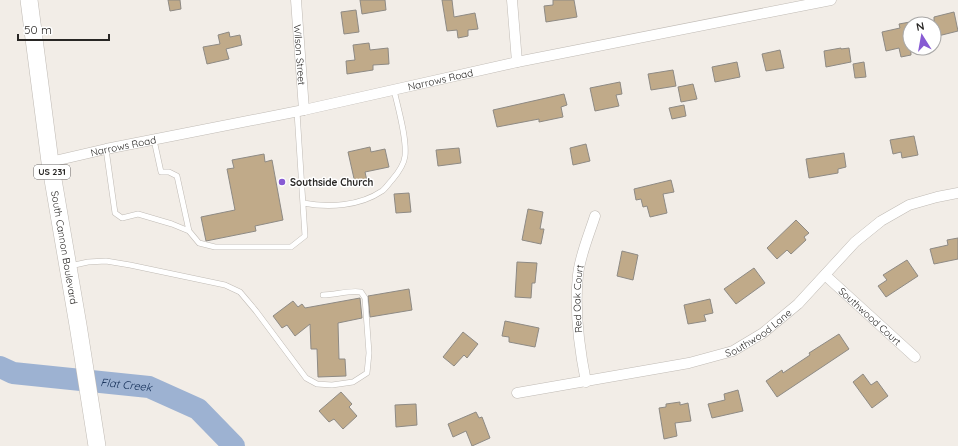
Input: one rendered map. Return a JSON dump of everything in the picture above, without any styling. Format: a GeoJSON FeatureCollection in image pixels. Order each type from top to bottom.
{"type":"FeatureCollection","features":[{"type":"Feature","properties":{"kind":"highway","name":"South Cannon Boulevard"},"geometry":{"type":"LineString","coordinates":[[29,0],[50,162],[97,446]]}},
{"type":"Feature","properties":{"kind":"street","name":"Wilson Street"},"geometry":{"type":"LineString","coordinates":[[296,0],[300,111]]}},
{"type":"Feature","properties":{"kind":"street"},"geometry":{"type":"LineString","coordinates":[[512,0],[516,62]]}},
{"type":"Feature","properties":{"kind":"street","name":"Narrows Road"},"geometry":{"type":"LineString","coordinates":[[50,162],[106,149],[300,111],[516,62],[831,0]]}},
{"type":"Feature","properties":{"kind":"street","name":"Southwood Lane"},"geometry":{"type":"LineString","coordinates":[[517,393],[689,363],[732,351],[763,333],[798,304],[855,242],[881,221],[909,205],[958,193]]}},
{"type":"Feature","properties":{"kind":"street","name":"Red Oak Court"},"geometry":{"type":"LineString","coordinates":[[586,382],[580,350],[576,313],[578,275],[582,253],[595,216]]}},
{"type":"Feature","properties":{"kind":"street","name":"Southwood Court"},"geometry":{"type":"LineString","coordinates":[[825,275],[915,357]]}},
{"type":"Feature","properties":{"kind":"lane"},"geometry":{"type":"LineString","coordinates":[[303,203],[319,206],[362,201],[383,190],[399,172],[405,156],[404,142],[394,90]]}},
{"type":"Feature","properties":{"kind":"lane"},"geometry":{"type":"LineString","coordinates":[[106,149],[115,213],[122,218],[138,214],[172,224],[188,231],[199,243],[215,247],[291,247],[305,236],[300,111]]}},
{"type":"Feature","properties":{"kind":"lane"},"geometry":{"type":"LineString","coordinates":[[154,140],[161,172],[169,172],[177,176],[188,231]]}},
{"type":"Feature","properties":{"kind":"lane"},"geometry":{"type":"LineString","coordinates":[[67,267],[88,262],[106,261],[225,285],[240,292],[306,378],[317,384],[332,385],[353,382],[367,373],[369,353],[365,298],[361,292],[352,291],[323,295]]}},
{"type":"Feature","properties":{"kind":"building"},"geometry":{"type":"Polygon","coordinates":[[[168,0],[180,0],[181,9],[170,11],[168,0]]]}},
{"type":"Feature","properties":{"kind":"building"},"geometry":{"type":"Polygon","coordinates":[[[360,0],[385,0],[386,10],[362,14],[360,0]]]}},
{"type":"Feature","properties":{"kind":"building"},"geometry":{"type":"Polygon","coordinates":[[[442,0],[452,0],[454,17],[475,13],[478,29],[468,30],[468,36],[458,38],[457,30],[447,31],[442,0]]]}},
{"type":"Feature","properties":{"kind":"building"},"geometry":{"type":"Polygon","coordinates":[[[553,0],[574,0],[577,17],[546,22],[544,6],[553,5],[553,0]]]}},
{"type":"Feature","properties":{"kind":"building"},"geometry":{"type":"Polygon","coordinates":[[[356,10],[359,32],[344,34],[341,12],[356,10]]]}},
{"type":"Feature","properties":{"kind":"building"},"geometry":{"type":"Polygon","coordinates":[[[954,12],[958,31],[942,35],[942,16],[938,16],[954,12]]]}},
{"type":"Feature","properties":{"kind":"building"},"geometry":{"type":"Polygon","coordinates":[[[902,23],[902,56],[906,56],[901,57],[899,48],[886,51],[882,32],[900,28],[899,24],[902,23]]]}},
{"type":"Feature","properties":{"kind":"building"},"geometry":{"type":"Polygon","coordinates":[[[229,32],[230,37],[240,35],[242,45],[226,49],[229,59],[207,64],[203,47],[220,44],[218,35],[229,32]]]}},
{"type":"Feature","properties":{"kind":"building"},"geometry":{"type":"Polygon","coordinates":[[[369,43],[370,50],[388,48],[389,64],[373,65],[373,70],[347,74],[346,61],[355,60],[353,45],[369,43]]]}},
{"type":"Feature","properties":{"kind":"building"},"geometry":{"type":"Polygon","coordinates":[[[849,48],[851,62],[826,67],[824,51],[849,48]]]}},
{"type":"Feature","properties":{"kind":"building"},"geometry":{"type":"Polygon","coordinates":[[[780,50],[784,68],[766,71],[762,54],[780,50]]]}},
{"type":"Feature","properties":{"kind":"building"},"geometry":{"type":"Polygon","coordinates":[[[737,62],[740,77],[715,82],[712,67],[737,62]]]}},
{"type":"Feature","properties":{"kind":"building"},"geometry":{"type":"Polygon","coordinates":[[[864,62],[866,77],[855,78],[853,64],[864,62]]]}},
{"type":"Feature","properties":{"kind":"building"},"geometry":{"type":"Polygon","coordinates":[[[673,70],[676,86],[651,90],[648,74],[673,70]]]}},
{"type":"Feature","properties":{"kind":"building"},"geometry":{"type":"Polygon","coordinates":[[[620,82],[622,94],[616,95],[619,106],[595,111],[590,88],[620,82]]]}},
{"type":"Feature","properties":{"kind":"building"},"geometry":{"type":"Polygon","coordinates":[[[693,84],[697,99],[681,102],[678,87],[693,84]]]}},
{"type":"Feature","properties":{"kind":"building"},"geometry":{"type":"Polygon","coordinates":[[[564,94],[567,105],[561,107],[563,117],[539,122],[539,119],[497,127],[493,110],[564,94]]]}},
{"type":"Feature","properties":{"kind":"building"},"geometry":{"type":"Polygon","coordinates":[[[684,105],[686,116],[672,119],[669,108],[684,105]]]}},
{"type":"Feature","properties":{"kind":"building"},"geometry":{"type":"Polygon","coordinates":[[[914,136],[918,155],[902,158],[901,152],[893,154],[890,140],[914,136]]]}},
{"type":"Feature","properties":{"kind":"building"},"geometry":{"type":"Polygon","coordinates":[[[586,144],[590,161],[573,165],[570,148],[586,144]]]}},
{"type":"Feature","properties":{"kind":"building"},"geometry":{"type":"Polygon","coordinates":[[[370,147],[371,152],[385,149],[389,167],[365,172],[367,181],[355,183],[348,152],[370,147]]]}},
{"type":"Feature","properties":{"kind":"building"},"geometry":{"type":"Polygon","coordinates":[[[459,148],[461,163],[438,166],[436,150],[459,148]]]}},
{"type":"Feature","properties":{"kind":"building"},"geometry":{"type":"Polygon","coordinates":[[[844,153],[846,167],[838,169],[838,173],[809,178],[806,159],[844,153]]]}},
{"type":"Feature","properties":{"kind":"building"},"geometry":{"type":"Polygon","coordinates":[[[264,154],[265,162],[272,160],[283,220],[255,226],[256,231],[206,241],[201,217],[235,210],[227,169],[234,168],[232,160],[264,154]]]}},
{"type":"Feature","properties":{"kind":"building"},"geometry":{"type":"Polygon","coordinates":[[[671,180],[674,192],[663,194],[667,213],[650,217],[647,206],[643,207],[641,199],[636,200],[634,189],[671,180]]]}},
{"type":"Feature","properties":{"kind":"building"},"geometry":{"type":"Polygon","coordinates":[[[409,193],[411,212],[396,213],[394,194],[409,193]]]}},
{"type":"Feature","properties":{"kind":"building"},"geometry":{"type":"Polygon","coordinates":[[[528,209],[543,212],[540,229],[544,229],[541,244],[522,240],[528,209]]]}},
{"type":"Feature","properties":{"kind":"building"},"geometry":{"type":"Polygon","coordinates":[[[796,220],[809,233],[804,237],[806,240],[791,254],[787,250],[777,259],[767,248],[796,220]]]}},
{"type":"Feature","properties":{"kind":"building"},"geometry":{"type":"Polygon","coordinates":[[[958,238],[958,259],[934,264],[930,249],[948,245],[947,240],[958,238]]]}},
{"type":"Feature","properties":{"kind":"building"},"geometry":{"type":"Polygon","coordinates":[[[622,251],[638,255],[633,280],[617,276],[622,251]]]}},
{"type":"Feature","properties":{"kind":"building"},"geometry":{"type":"Polygon","coordinates":[[[907,260],[918,276],[886,297],[878,286],[887,280],[883,275],[907,260]]]}},
{"type":"Feature","properties":{"kind":"building"},"geometry":{"type":"Polygon","coordinates":[[[517,262],[537,263],[535,283],[532,283],[531,298],[515,297],[517,262]]]}},
{"type":"Feature","properties":{"kind":"building"},"geometry":{"type":"Polygon","coordinates":[[[754,268],[765,283],[736,304],[724,289],[754,268]]]}},
{"type":"Feature","properties":{"kind":"building"},"geometry":{"type":"Polygon","coordinates":[[[409,289],[412,310],[370,317],[368,296],[409,289]]]}},
{"type":"Feature","properties":{"kind":"building"},"geometry":{"type":"Polygon","coordinates":[[[360,298],[362,318],[338,323],[339,359],[345,359],[346,376],[318,377],[317,349],[311,349],[310,324],[295,336],[287,325],[282,328],[273,316],[293,301],[298,307],[302,304],[305,308],[360,298]]]}},
{"type":"Feature","properties":{"kind":"building"},"geometry":{"type":"Polygon","coordinates":[[[710,299],[713,313],[704,315],[706,321],[688,324],[684,305],[710,299]]]}},
{"type":"Feature","properties":{"kind":"building"},"geometry":{"type":"Polygon","coordinates":[[[505,321],[539,328],[535,347],[509,342],[509,337],[502,336],[505,321]]]}},
{"type":"Feature","properties":{"kind":"building"},"geometry":{"type":"Polygon","coordinates":[[[463,332],[478,344],[467,358],[464,355],[454,366],[443,357],[463,332]]]}},
{"type":"Feature","properties":{"kind":"building"},"geometry":{"type":"Polygon","coordinates":[[[839,334],[849,349],[777,397],[766,381],[782,370],[783,373],[810,355],[809,353],[839,334]]]}},
{"type":"Feature","properties":{"kind":"building"},"geometry":{"type":"Polygon","coordinates":[[[863,374],[871,385],[877,381],[888,396],[872,408],[853,382],[863,374]]]}},
{"type":"Feature","properties":{"kind":"building"},"geometry":{"type":"Polygon","coordinates":[[[738,390],[743,411],[712,418],[708,404],[725,400],[724,394],[738,390]]]}},
{"type":"Feature","properties":{"kind":"building"},"geometry":{"type":"Polygon","coordinates":[[[341,392],[352,404],[349,407],[357,416],[343,429],[334,419],[329,422],[319,411],[341,392]]]}},
{"type":"Feature","properties":{"kind":"building"},"geometry":{"type":"Polygon","coordinates":[[[680,402],[680,405],[688,403],[691,421],[675,423],[677,436],[664,439],[659,408],[666,407],[666,404],[680,402]]]}},
{"type":"Feature","properties":{"kind":"building"},"geometry":{"type":"Polygon","coordinates":[[[416,404],[417,425],[396,427],[395,405],[416,404]]]}},
{"type":"Feature","properties":{"kind":"building"},"geometry":{"type":"Polygon","coordinates":[[[476,412],[479,418],[482,417],[490,438],[472,446],[466,431],[453,437],[448,424],[476,412]]]}},
{"type":"Feature","properties":{"kind":"waterway","name":"Flat Creek"},"geometry":{"type":"LineString","coordinates":[[0,367],[13,373],[149,387],[198,409],[234,446]]}},
{"type":"Feature","properties":{"kind":"place","name":"Southside Church"},"geometry":{"type":"Point","coordinates":[282,182]}}]}
